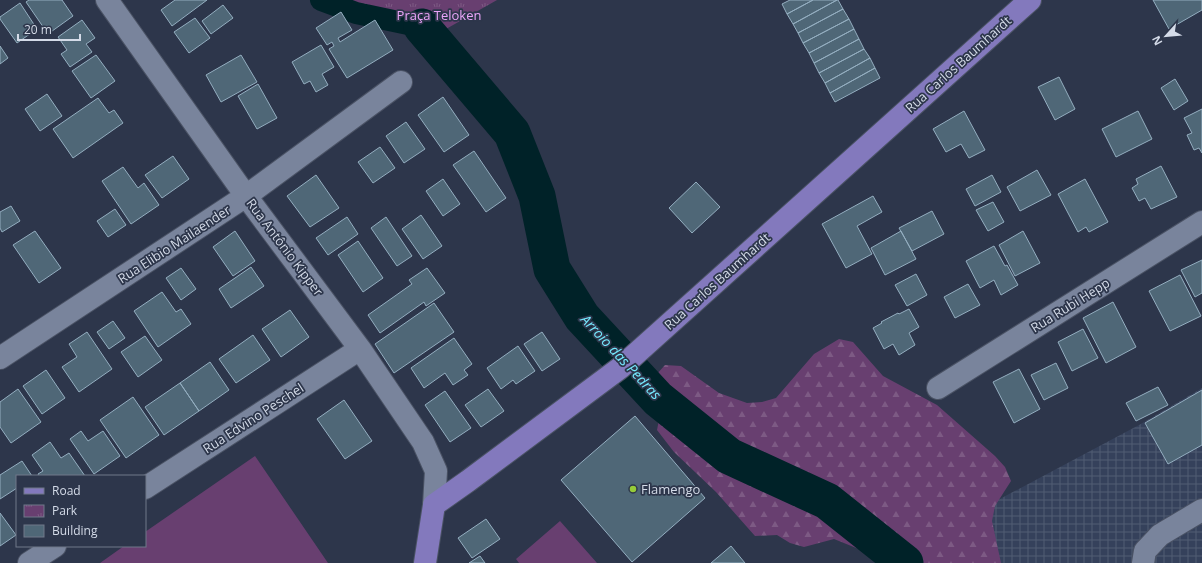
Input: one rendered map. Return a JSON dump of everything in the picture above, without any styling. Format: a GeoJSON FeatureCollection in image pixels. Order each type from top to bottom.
{"type":"FeatureCollection","features":[{"type":"Feature","properties":{"kind":"main road","name":"Rua Carlos Baumhardt"},"geometry":{"type":"LineString","coordinates":[[434,505],[620,368],[1030,0]]}},
{"type":"Feature","properties":{"kind":"main road"},"geometry":{"type":"LineString","coordinates":[[425,563],[434,505]]}},
{"type":"Feature","properties":{"kind":"street","name":"Rua Antônio Kipper"},"geometry":{"type":"LineString","coordinates":[[107,0],[246,196],[360,349],[422,442],[436,471],[434,505]]}},
{"type":"Feature","properties":{"kind":"street","name":"Rua Elibio Mailaender"},"geometry":{"type":"LineString","coordinates":[[0,358],[246,196],[401,82]]}},
{"type":"Feature","properties":{"kind":"street","name":"Rua Rubi Hepp"},"geometry":{"type":"LineString","coordinates":[[938,388],[1202,222]]}},
{"type":"Feature","properties":{"kind":"street","name":"Rua Edvino Peschel"},"geometry":{"type":"LineString","coordinates":[[146,487],[360,349]]}},
{"type":"Feature","properties":{"kind":"street"},"geometry":{"type":"LineString","coordinates":[[1143,563],[1145,551],[1160,535],[1202,510]]}},
{"type":"Feature","properties":{"kind":"street"},"geometry":{"type":"LineString","coordinates":[[29,563],[53,547]]}},
{"type":"Feature","properties":{"kind":"shaded area"},"geometry":{"type":"Polygon","coordinates":[[[1202,388],[1202,563],[953,563],[936,533],[1139,425],[1202,388]]]}},
{"type":"Feature","properties":{"kind":"green space","name":"Praça Teloken"},"geometry":{"type":"Polygon","coordinates":[[[340,0],[497,0],[439,33],[422,23],[340,0]]]}},
{"type":"Feature","properties":{"kind":"green space"},"geometry":{"type":"Polygon","coordinates":[[[839,339],[853,342],[883,376],[937,405],[995,456],[1005,467],[1011,481],[995,506],[992,521],[1001,563],[886,563],[876,556],[834,539],[804,547],[790,543],[777,535],[755,536],[716,492],[674,452],[657,430],[660,415],[668,403],[656,375],[665,365],[681,366],[719,393],[747,403],[762,402],[776,398],[814,354],[839,339]]]}},
{"type":"Feature","properties":{"kind":"green space"},"geometry":{"type":"Polygon","coordinates":[[[255,456],[328,563],[100,563],[123,547],[146,547],[146,531],[255,456]]]}},
{"type":"Feature","properties":{"kind":"green space"},"geometry":{"type":"Polygon","coordinates":[[[560,521],[597,563],[519,563],[516,559],[560,521]]]}},
{"type":"Feature","properties":{"kind":"building"},"geometry":{"type":"Polygon","coordinates":[[[29,0],[62,0],[73,16],[48,34],[26,2],[29,0]]]}},
{"type":"Feature","properties":{"kind":"building"},"geometry":{"type":"Polygon","coordinates":[[[175,0],[207,0],[172,26],[161,10],[175,0]]]}},
{"type":"Feature","properties":{"kind":"building"},"geometry":{"type":"Polygon","coordinates":[[[790,0],[813,0],[787,14],[782,4],[790,0]]]}},
{"type":"Feature","properties":{"kind":"building"},"geometry":{"type":"Polygon","coordinates":[[[813,0],[837,0],[793,24],[787,14],[813,0]]]}},
{"type":"Feature","properties":{"kind":"building"},"geometry":{"type":"Polygon","coordinates":[[[837,0],[843,9],[798,33],[793,24],[837,0]]]}},
{"type":"Feature","properties":{"kind":"building"},"geometry":{"type":"Polygon","coordinates":[[[1153,0],[1202,0],[1202,10],[1169,29],[1153,0]]]}},
{"type":"Feature","properties":{"kind":"building"},"geometry":{"type":"Polygon","coordinates":[[[20,3],[37,29],[17,43],[0,17],[20,3]]]}},
{"type":"Feature","properties":{"kind":"building"},"geometry":{"type":"Polygon","coordinates":[[[223,5],[233,18],[211,34],[202,21],[223,5]]]}},
{"type":"Feature","properties":{"kind":"building"},"geometry":{"type":"Polygon","coordinates":[[[843,9],[849,19],[803,43],[798,33],[843,9]]]}},
{"type":"Feature","properties":{"kind":"building"},"geometry":{"type":"Polygon","coordinates":[[[341,12],[352,30],[338,38],[340,42],[375,20],[393,50],[347,78],[329,49],[334,46],[332,42],[327,45],[316,28],[341,12]]]}},
{"type":"Feature","properties":{"kind":"building"},"geometry":{"type":"Polygon","coordinates":[[[195,18],[210,38],[189,53],[174,32],[195,18]]]}},
{"type":"Feature","properties":{"kind":"building"},"geometry":{"type":"Polygon","coordinates":[[[849,19],[854,29],[809,53],[803,43],[849,19]]]}},
{"type":"Feature","properties":{"kind":"building"},"geometry":{"type":"Polygon","coordinates":[[[82,20],[95,38],[86,44],[92,52],[70,67],[61,54],[67,50],[58,37],[82,20]]]}},
{"type":"Feature","properties":{"kind":"building"},"geometry":{"type":"Polygon","coordinates":[[[854,29],[859,39],[814,63],[809,53],[854,29]]]}},
{"type":"Feature","properties":{"kind":"building"},"geometry":{"type":"Polygon","coordinates":[[[859,39],[864,49],[819,73],[814,63],[859,39]]]}},
{"type":"Feature","properties":{"kind":"building"},"geometry":{"type":"Polygon","coordinates":[[[321,45],[334,67],[322,74],[328,85],[316,92],[310,81],[304,84],[292,62],[321,45]]]}},
{"type":"Feature","properties":{"kind":"building"},"geometry":{"type":"Polygon","coordinates":[[[0,46],[8,58],[0,64],[0,46]]]}},
{"type":"Feature","properties":{"kind":"building"},"geometry":{"type":"Polygon","coordinates":[[[864,49],[870,58],[825,83],[819,73],[864,49]]]}},
{"type":"Feature","properties":{"kind":"building"},"geometry":{"type":"Polygon","coordinates":[[[96,55],[115,81],[91,98],[72,71],[96,55]]]}},
{"type":"Feature","properties":{"kind":"building"},"geometry":{"type":"Polygon","coordinates":[[[241,55],[257,82],[221,102],[206,75],[241,55]]]}},
{"type":"Feature","properties":{"kind":"building"},"geometry":{"type":"Polygon","coordinates":[[[870,58],[875,68],[830,93],[825,83],[870,58]]]}},
{"type":"Feature","properties":{"kind":"building"},"geometry":{"type":"Polygon","coordinates":[[[875,68],[880,78],[835,102],[830,93],[875,68]]]}},
{"type":"Feature","properties":{"kind":"building"},"geometry":{"type":"Polygon","coordinates":[[[1059,77],[1075,109],[1055,120],[1038,87],[1059,77]]]}},
{"type":"Feature","properties":{"kind":"building"},"geometry":{"type":"Polygon","coordinates":[[[1175,79],[1188,101],[1174,110],[1161,88],[1175,79]]]}},
{"type":"Feature","properties":{"kind":"building"},"geometry":{"type":"Polygon","coordinates":[[[258,84],[277,118],[257,129],[238,96],[258,84]]]}},
{"type":"Feature","properties":{"kind":"building"},"geometry":{"type":"Polygon","coordinates":[[[47,94],[62,116],[40,131],[25,109],[47,94]]]}},
{"type":"Feature","properties":{"kind":"building"},"geometry":{"type":"Polygon","coordinates":[[[443,97],[469,135],[444,152],[418,115],[443,97]]]}},
{"type":"Feature","properties":{"kind":"building"},"geometry":{"type":"Polygon","coordinates":[[[98,98],[109,113],[114,110],[123,123],[73,158],[53,129],[98,98]]]}},
{"type":"Feature","properties":{"kind":"building"},"geometry":{"type":"Polygon","coordinates":[[[1202,109],[1202,153],[1199,148],[1194,150],[1187,135],[1192,133],[1184,118],[1202,109]]]}},
{"type":"Feature","properties":{"kind":"building"},"geometry":{"type":"Polygon","coordinates":[[[964,111],[985,150],[969,158],[961,144],[946,152],[933,129],[964,111]]]}},
{"type":"Feature","properties":{"kind":"building"},"geometry":{"type":"Polygon","coordinates":[[[1138,111],[1152,139],[1116,157],[1102,129],[1138,111]]]}},
{"type":"Feature","properties":{"kind":"building"},"geometry":{"type":"Polygon","coordinates":[[[406,122],[425,149],[404,163],[386,136],[406,122]]]}},
{"type":"Feature","properties":{"kind":"building"},"geometry":{"type":"Polygon","coordinates":[[[380,147],[395,168],[373,183],[358,162],[380,147]]]}},
{"type":"Feature","properties":{"kind":"building"},"geometry":{"type":"Polygon","coordinates":[[[474,151],[506,198],[486,212],[453,165],[474,151]]]}},
{"type":"Feature","properties":{"kind":"building"},"geometry":{"type":"Polygon","coordinates":[[[173,156],[189,179],[162,198],[145,175],[173,156]]]}},
{"type":"Feature","properties":{"kind":"building"},"geometry":{"type":"Polygon","coordinates":[[[1161,166],[1177,197],[1151,209],[1145,198],[1139,201],[1132,188],[1138,184],[1136,179],[1161,166]]]}},
{"type":"Feature","properties":{"kind":"building"},"geometry":{"type":"Polygon","coordinates":[[[123,167],[138,188],[144,183],[159,205],[131,224],[102,181],[123,167]]]}},
{"type":"Feature","properties":{"kind":"building"},"geometry":{"type":"Polygon","coordinates":[[[1037,170],[1051,195],[1020,211],[1007,187],[1037,170]]]}},
{"type":"Feature","properties":{"kind":"building"},"geometry":{"type":"Polygon","coordinates":[[[316,175],[339,208],[310,227],[287,196],[316,175]]]}},
{"type":"Feature","properties":{"kind":"building"},"geometry":{"type":"Polygon","coordinates":[[[992,175],[1001,192],[975,206],[966,189],[992,175]]]}},
{"type":"Feature","properties":{"kind":"building"},"geometry":{"type":"Polygon","coordinates":[[[443,179],[460,204],[443,216],[426,191],[443,179]]]}},
{"type":"Feature","properties":{"kind":"building"},"geometry":{"type":"Polygon","coordinates":[[[1085,179],[1108,222],[1089,232],[1086,227],[1078,232],[1058,194],[1085,179]]]}},
{"type":"Feature","properties":{"kind":"building"},"geometry":{"type":"Polygon","coordinates":[[[696,182],[720,207],[692,233],[669,208],[696,182]]]}},
{"type":"Feature","properties":{"kind":"building"},"geometry":{"type":"Polygon","coordinates":[[[873,196],[882,212],[857,226],[872,254],[846,268],[822,224],[873,196]]]}},
{"type":"Feature","properties":{"kind":"building"},"geometry":{"type":"Polygon","coordinates":[[[993,202],[1004,222],[988,231],[976,210],[993,202]]]}},
{"type":"Feature","properties":{"kind":"building"},"geometry":{"type":"Polygon","coordinates":[[[11,206],[20,221],[2,232],[0,228],[0,212],[11,206]]]}},
{"type":"Feature","properties":{"kind":"building"},"geometry":{"type":"Polygon","coordinates":[[[115,209],[126,225],[108,237],[97,221],[115,209]]]}},
{"type":"Feature","properties":{"kind":"building"},"geometry":{"type":"Polygon","coordinates":[[[932,211],[944,234],[912,251],[899,228],[932,211]]]}},
{"type":"Feature","properties":{"kind":"building"},"geometry":{"type":"Polygon","coordinates":[[[421,215],[442,246],[423,259],[402,229],[421,215]]]}},
{"type":"Feature","properties":{"kind":"building"},"geometry":{"type":"Polygon","coordinates":[[[347,217],[358,234],[328,255],[316,238],[347,217]]]}},
{"type":"Feature","properties":{"kind":"building"},"geometry":{"type":"Polygon","coordinates":[[[386,217],[412,256],[397,266],[371,228],[386,217]]]}},
{"type":"Feature","properties":{"kind":"building"},"geometry":{"type":"Polygon","coordinates":[[[35,231],[61,268],[39,283],[13,245],[35,231]]]}},
{"type":"Feature","properties":{"kind":"building"},"geometry":{"type":"Polygon","coordinates":[[[235,231],[255,261],[233,276],[213,247],[235,231]]]}},
{"type":"Feature","properties":{"kind":"building"},"geometry":{"type":"Polygon","coordinates":[[[901,231],[916,259],[885,275],[871,248],[901,231]]]}},
{"type":"Feature","properties":{"kind":"building"},"geometry":{"type":"Polygon","coordinates":[[[1023,231],[1040,263],[1015,276],[999,245],[1023,231]]]}},
{"type":"Feature","properties":{"kind":"building"},"geometry":{"type":"Polygon","coordinates":[[[358,241],[383,278],[363,292],[338,255],[358,241]]]}},
{"type":"Feature","properties":{"kind":"building"},"geometry":{"type":"Polygon","coordinates":[[[994,246],[1018,285],[1001,295],[994,280],[980,288],[966,261],[994,246]]]}},
{"type":"Feature","properties":{"kind":"building"},"geometry":{"type":"Polygon","coordinates":[[[1202,260],[1202,293],[1195,297],[1181,270],[1202,260]]]}},
{"type":"Feature","properties":{"kind":"building"},"geometry":{"type":"Polygon","coordinates":[[[251,267],[264,286],[231,308],[219,289],[251,267]]]}},
{"type":"Feature","properties":{"kind":"building"},"geometry":{"type":"Polygon","coordinates":[[[181,268],[196,289],[181,300],[166,278],[181,268]]]}},
{"type":"Feature","properties":{"kind":"building"},"geometry":{"type":"Polygon","coordinates":[[[427,268],[445,293],[426,306],[424,302],[380,333],[368,315],[412,284],[409,280],[427,268]]]}},
{"type":"Feature","properties":{"kind":"building"},"geometry":{"type":"Polygon","coordinates":[[[916,274],[927,295],[907,306],[895,285],[916,274]]]}},
{"type":"Feature","properties":{"kind":"building"},"geometry":{"type":"Polygon","coordinates":[[[1180,275],[1201,316],[1170,331],[1149,291],[1180,275]]]}},
{"type":"Feature","properties":{"kind":"building"},"geometry":{"type":"Polygon","coordinates":[[[968,284],[980,305],[955,318],[944,297],[968,284]]]}},
{"type":"Feature","properties":{"kind":"building"},"geometry":{"type":"Polygon","coordinates":[[[162,292],[176,312],[181,309],[191,324],[158,347],[134,311],[162,292]]]}},
{"type":"Feature","properties":{"kind":"building"},"geometry":{"type":"Polygon","coordinates":[[[1113,302],[1136,347],[1106,363],[1083,318],[1113,302]]]}},
{"type":"Feature","properties":{"kind":"building"},"geometry":{"type":"Polygon","coordinates":[[[434,303],[454,332],[394,373],[375,344],[434,303]]]}},
{"type":"Feature","properties":{"kind":"building"},"geometry":{"type":"Polygon","coordinates":[[[909,309],[919,327],[909,333],[915,345],[899,355],[893,344],[884,349],[873,328],[898,313],[899,314],[909,309]]]}},
{"type":"Feature","properties":{"kind":"building"},"geometry":{"type":"Polygon","coordinates":[[[290,310],[309,337],[281,357],[262,329],[290,310]]]}},
{"type":"Feature","properties":{"kind":"building"},"geometry":{"type":"Polygon","coordinates":[[[113,321],[125,338],[109,349],[97,332],[113,321]]]}},
{"type":"Feature","properties":{"kind":"building"},"geometry":{"type":"Polygon","coordinates":[[[1083,329],[1098,358],[1072,371],[1058,342],[1083,329]]]}},
{"type":"Feature","properties":{"kind":"building"},"geometry":{"type":"Polygon","coordinates":[[[87,332],[112,369],[79,392],[62,367],[77,357],[69,344],[87,332]]]}},
{"type":"Feature","properties":{"kind":"building"},"geometry":{"type":"Polygon","coordinates":[[[542,332],[560,359],[542,371],[524,344],[542,332]]]}},
{"type":"Feature","properties":{"kind":"building"},"geometry":{"type":"Polygon","coordinates":[[[253,335],[270,360],[236,383],[219,359],[253,335]]]}},
{"type":"Feature","properties":{"kind":"building"},"geometry":{"type":"Polygon","coordinates":[[[145,336],[162,360],[138,377],[121,352],[145,336]]]}},
{"type":"Feature","properties":{"kind":"building"},"geometry":{"type":"Polygon","coordinates":[[[454,338],[472,364],[464,370],[468,375],[453,385],[445,373],[424,388],[411,368],[454,338]]]}},
{"type":"Feature","properties":{"kind":"building"},"geometry":{"type":"Polygon","coordinates":[[[518,346],[535,371],[516,384],[513,380],[501,389],[487,368],[518,346]]]}},
{"type":"Feature","properties":{"kind":"building"},"geometry":{"type":"Polygon","coordinates":[[[210,362],[229,390],[199,411],[180,383],[210,362]]]}},
{"type":"Feature","properties":{"kind":"building"},"geometry":{"type":"Polygon","coordinates":[[[1056,363],[1068,388],[1044,400],[1031,375],[1056,363]]]}},
{"type":"Feature","properties":{"kind":"building"},"geometry":{"type":"Polygon","coordinates":[[[1019,369],[1040,409],[1014,423],[993,382],[1019,369]]]}},
{"type":"Feature","properties":{"kind":"building"},"geometry":{"type":"Polygon","coordinates":[[[46,370],[65,398],[42,414],[23,386],[46,370]]]}},
{"type":"Feature","properties":{"kind":"building"},"geometry":{"type":"Polygon","coordinates":[[[180,383],[199,411],[164,435],[145,407],[180,383]]]}},
{"type":"Feature","properties":{"kind":"building"},"geometry":{"type":"Polygon","coordinates":[[[1158,387],[1168,405],[1136,421],[1126,403],[1158,387]]]}},
{"type":"Feature","properties":{"kind":"building"},"geometry":{"type":"Polygon","coordinates":[[[18,389],[41,422],[11,443],[0,427],[0,402],[18,389]]]}},
{"type":"Feature","properties":{"kind":"building"},"geometry":{"type":"Polygon","coordinates":[[[488,389],[504,411],[481,427],[465,405],[488,389]]]}},
{"type":"Feature","properties":{"kind":"building"},"geometry":{"type":"Polygon","coordinates":[[[1202,390],[1202,445],[1168,464],[1145,423],[1202,390]]]}},
{"type":"Feature","properties":{"kind":"building"},"geometry":{"type":"Polygon","coordinates":[[[445,391],[471,428],[450,442],[425,405],[445,391]]]}},
{"type":"Feature","properties":{"kind":"building"},"geometry":{"type":"Polygon","coordinates":[[[133,397],[159,435],[126,458],[100,420],[133,397]]]}},
{"type":"Feature","properties":{"kind":"building"},"geometry":{"type":"Polygon","coordinates":[[[344,400],[372,441],[345,459],[317,419],[344,400]]]}},
{"type":"Feature","properties":{"kind":"building","name":"Flamengo"},"geometry":{"type":"Polygon","coordinates":[[[635,416],[705,498],[632,562],[561,480],[635,416]]]}},
{"type":"Feature","properties":{"kind":"building"},"geometry":{"type":"Polygon","coordinates":[[[81,431],[88,441],[103,431],[120,456],[94,474],[70,439],[81,431]]]}},
{"type":"Feature","properties":{"kind":"building"},"geometry":{"type":"Polygon","coordinates":[[[50,442],[61,458],[69,453],[84,475],[38,475],[43,471],[32,455],[50,442]]]}},
{"type":"Feature","properties":{"kind":"building"},"geometry":{"type":"Polygon","coordinates":[[[22,461],[31,475],[16,475],[16,489],[0,499],[0,475],[22,461]]]}},
{"type":"Feature","properties":{"kind":"building"},"geometry":{"type":"Polygon","coordinates":[[[0,513],[16,535],[0,546],[0,513]]]}},
{"type":"Feature","properties":{"kind":"building"},"geometry":{"type":"Polygon","coordinates":[[[486,519],[500,539],[472,558],[458,538],[486,519]]]}},
{"type":"Feature","properties":{"kind":"building"},"geometry":{"type":"Polygon","coordinates":[[[731,546],[745,563],[711,563],[731,546]]]}},
{"type":"Feature","properties":{"kind":"building"},"geometry":{"type":"Polygon","coordinates":[[[480,556],[485,563],[469,563],[480,556]]]}},
{"type":"Feature","properties":{"kind":"waterway","name":"Arroio das Pedras"},"geometry":{"type":"LineString","coordinates":[[321,0],[356,13],[422,27]]}},
{"type":"Feature","properties":{"kind":"waterway","name":"Arroio das Pedras"},"geometry":{"type":"LineString","coordinates":[[422,27],[512,133],[537,196],[552,269],[582,317],[658,399],[729,456],[827,501],[905,563]]}},
{"type":"Feature","properties":{"kind":"place","name":"Flamengo"},"geometry":{"type":"Point","coordinates":[633,489]}}]}
